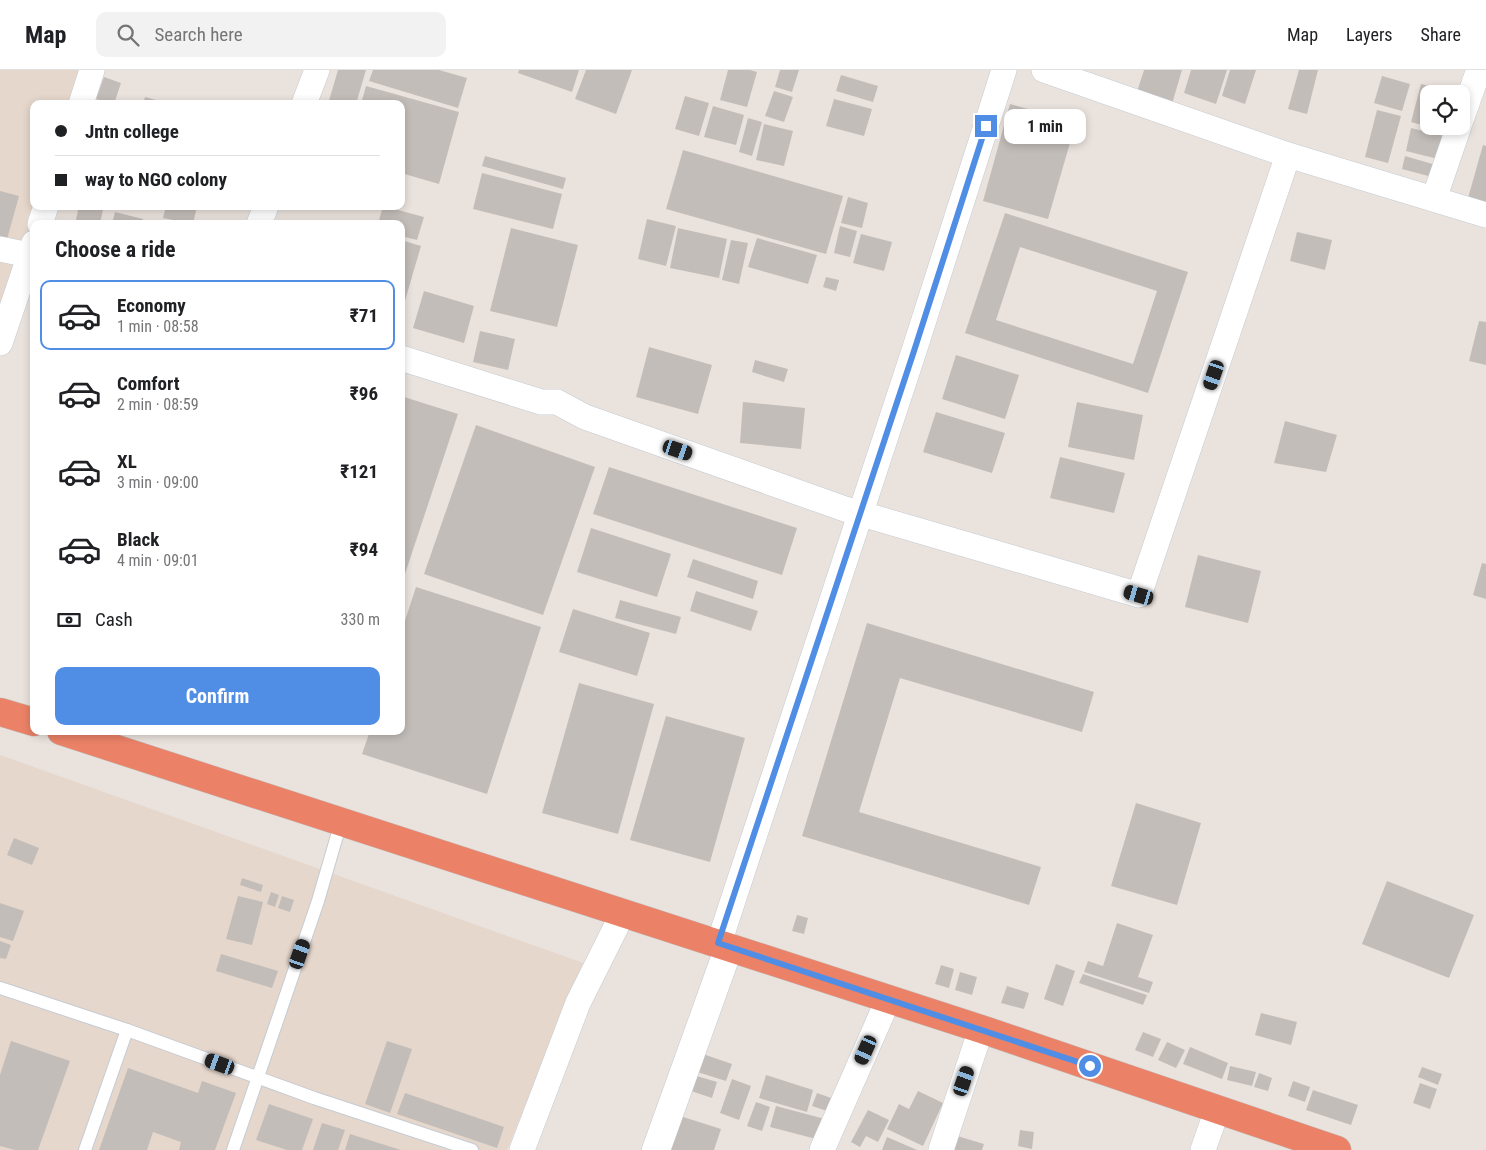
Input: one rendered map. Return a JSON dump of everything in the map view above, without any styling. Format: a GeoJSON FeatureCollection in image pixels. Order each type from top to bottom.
{"type":"FeatureCollection","features":[{"type":"Feature","properties":{"kind":"highway"},"geometry":{"type":"LineString","coordinates":[[0,712],[30,721]]}},
{"type":"Feature","properties":{"kind":"highway"},"geometry":{"type":"LineString","coordinates":[[73,735],[981,1029],[1337,1150]]}},
{"type":"Feature","properties":{"kind":"street"},"geometry":{"type":"LineString","coordinates":[[82,100],[92,70]]}},
{"type":"Feature","properties":{"kind":"street"},"geometry":{"type":"LineString","coordinates":[[306,100],[317,70]]}},
{"type":"Feature","properties":{"kind":"street"},"geometry":{"type":"LineString","coordinates":[[656,1150],[724,945],[1004,70]]}},
{"type":"Feature","properties":{"kind":"street"},"geometry":{"type":"LineString","coordinates":[[1044,70],[1288,155],[1486,215]]}},
{"type":"Feature","properties":{"kind":"street"},"geometry":{"type":"LineString","coordinates":[[1470,95],[1480,70]]}},
{"type":"Feature","properties":{"kind":"street"},"geometry":{"type":"LineString","coordinates":[[1434,199],[1456,135]]}},
{"type":"Feature","properties":{"kind":"street"},"geometry":{"type":"LineString","coordinates":[[405,359],[541,402],[557,402],[585,417],[845,509],[1139,595],[1288,155]]}},
{"type":"Feature","properties":{"kind":"street"},"geometry":{"type":"LineString","coordinates":[[0,250],[30,251]]}},
{"type":"Feature","properties":{"kind":"street"},"geometry":{"type":"LineString","coordinates":[[0,343],[30,257]]}},
{"type":"Feature","properties":{"kind":"street"},"geometry":{"type":"LineString","coordinates":[[522,1150],[578,1003],[623,912]]}},
{"type":"Feature","properties":{"kind":"street"},"geometry":{"type":"LineString","coordinates":[[822,1150],[888,1000]]}},
{"type":"Feature","properties":{"kind":"street"},"geometry":{"type":"LineString","coordinates":[[940,1150],[981,1029]]}},
{"type":"Feature","properties":{"kind":"street"},"geometry":{"type":"LineString","coordinates":[[1203,1150],[1217,1110]]}},
{"type":"Feature","properties":{"kind":"lane"},"geometry":{"type":"LineString","coordinates":[[233,1150],[318,901],[341,822]]}},
{"type":"Feature","properties":{"kind":"lane"},"geometry":{"type":"LineString","coordinates":[[0,988],[126,1030],[323,1102],[472,1150]]}},
{"type":"Feature","properties":{"kind":"lane"},"geometry":{"type":"LineString","coordinates":[[85,1150],[126,1030]]}},
{"type":"Feature","properties":{"kind":"shaded area"},"geometry":{"type":"Polygon","coordinates":[[[0,70],[92,70],[81,100],[30,100],[30,210],[43,210],[39,220],[30,220],[30,246],[0,332],[0,70]]]}},
{"type":"Feature","properties":{"kind":"shaded area"},"geometry":{"type":"Polygon","coordinates":[[[0,755],[583,963],[507,1150],[0,1150],[0,755]]]}},
{"type":"Feature","properties":{"kind":"building"},"geometry":{"type":"Polygon","coordinates":[[[338,70],[366,70],[357,100],[329,100],[338,70]]]}},
{"type":"Feature","properties":{"kind":"building"},"geometry":{"type":"Polygon","coordinates":[[[373,70],[439,70],[467,78],[458,108],[369,81],[373,70]]]}},
{"type":"Feature","properties":{"kind":"building"},"geometry":{"type":"Polygon","coordinates":[[[519,70],[579,70],[572,92],[518,73],[519,70]]]}},
{"type":"Feature","properties":{"kind":"building"},"geometry":{"type":"Polygon","coordinates":[[[586,70],[632,70],[616,114],[575,99],[586,70]]]}},
{"type":"Feature","properties":{"kind":"building"},"geometry":{"type":"Polygon","coordinates":[[[728,70],[750,70],[757,72],[747,107],[720,100],[728,70]]]}},
{"type":"Feature","properties":{"kind":"building"},"geometry":{"type":"Polygon","coordinates":[[[780,70],[799,70],[792,92],[775,87],[780,70]]]}},
{"type":"Feature","properties":{"kind":"building"},"geometry":{"type":"Polygon","coordinates":[[[1144,70],[1182,70],[1172,104],[1137,92],[1144,70]]]}},
{"type":"Feature","properties":{"kind":"building"},"geometry":{"type":"Polygon","coordinates":[[[1191,70],[1227,70],[1216,104],[1184,93],[1191,70]]]}},
{"type":"Feature","properties":{"kind":"building"},"geometry":{"type":"Polygon","coordinates":[[[1230,70],[1256,70],[1245,104],[1222,96],[1230,70]]]}},
{"type":"Feature","properties":{"kind":"building"},"geometry":{"type":"Polygon","coordinates":[[[1299,70],[1318,70],[1307,114],[1288,109],[1299,70]]]}},
{"type":"Feature","properties":{"kind":"building"},"geometry":{"type":"Polygon","coordinates":[[[841,75],[878,86],[873,102],[836,91],[841,75]]]}},
{"type":"Feature","properties":{"kind":"building"},"geometry":{"type":"Polygon","coordinates":[[[1382,76],[1410,84],[1402,111],[1374,103],[1382,76]]]}},
{"type":"Feature","properties":{"kind":"building"},"geometry":{"type":"Polygon","coordinates":[[[104,77],[121,83],[115,100],[96,99],[104,77]]]}},
{"type":"Feature","properties":{"kind":"building"},"geometry":{"type":"Polygon","coordinates":[[[366,86],[459,112],[439,184],[405,174],[405,100],[362,100],[366,86]]]}},
{"type":"Feature","properties":{"kind":"building"},"geometry":{"type":"Polygon","coordinates":[[[1420,88],[1420,124],[1411,122],[1420,88]]]}},
{"type":"Feature","properties":{"kind":"building"},"geometry":{"type":"Polygon","coordinates":[[[774,91],[793,97],[784,122],[765,116],[774,91]]]}},
{"type":"Feature","properties":{"kind":"building"},"geometry":{"type":"Polygon","coordinates":[[[685,96],[709,103],[699,136],[675,129],[685,96]]]}},
{"type":"Feature","properties":{"kind":"building"},"geometry":{"type":"Polygon","coordinates":[[[145,97],[156,100],[144,100],[145,97]]]}},
{"type":"Feature","properties":{"kind":"building"},"geometry":{"type":"Polygon","coordinates":[[[834,99],[872,109],[864,136],[826,126],[834,99]]]}},
{"type":"Feature","properties":{"kind":"building"},"geometry":{"type":"Polygon","coordinates":[[[1010,104],[1076,122],[1048,219],[983,201],[1010,104]]]}},
{"type":"Feature","properties":{"kind":"building"},"geometry":{"type":"Polygon","coordinates":[[[713,106],[744,115],[736,145],[704,137],[713,106]]]}},
{"type":"Feature","properties":{"kind":"building"},"geometry":{"type":"Polygon","coordinates":[[[1377,110],[1401,116],[1388,163],[1365,157],[1377,110]]]}},
{"type":"Feature","properties":{"kind":"building"},"geometry":{"type":"Polygon","coordinates":[[[748,118],[762,122],[752,156],[739,152],[748,118]]]}},
{"type":"Feature","properties":{"kind":"building"},"geometry":{"type":"Polygon","coordinates":[[[764,124],[793,131],[784,166],[756,160],[764,124]]]}},
{"type":"Feature","properties":{"kind":"building"},"geometry":{"type":"Polygon","coordinates":[[[1411,128],[1420,130],[1420,135],[1444,136],[1438,159],[1406,151],[1411,128]]]}},
{"type":"Feature","properties":{"kind":"building"},"geometry":{"type":"Polygon","coordinates":[[[1483,145],[1486,146],[1486,203],[1468,198],[1483,145]]]}},
{"type":"Feature","properties":{"kind":"building"},"geometry":{"type":"Polygon","coordinates":[[[683,150],[843,196],[826,254],[666,209],[683,150]]]}},
{"type":"Feature","properties":{"kind":"building"},"geometry":{"type":"Polygon","coordinates":[[[485,156],[566,178],[563,189],[482,166],[485,156]]]}},
{"type":"Feature","properties":{"kind":"building"},"geometry":{"type":"Polygon","coordinates":[[[1405,156],[1436,165],[1432,177],[1402,169],[1405,156]]]}},
{"type":"Feature","properties":{"kind":"building"},"geometry":{"type":"Polygon","coordinates":[[[482,173],[562,194],[553,229],[473,209],[482,173]]]}},
{"type":"Feature","properties":{"kind":"building"},"geometry":{"type":"Polygon","coordinates":[[[0,191],[19,196],[6,243],[0,241],[0,191]]]}},
{"type":"Feature","properties":{"kind":"building"},"geometry":{"type":"Polygon","coordinates":[[[848,197],[868,203],[862,228],[841,223],[848,197]]]}},
{"type":"Feature","properties":{"kind":"building"},"geometry":{"type":"Polygon","coordinates":[[[78,210],[103,210],[101,220],[76,220],[78,210]]]}},
{"type":"Feature","properties":{"kind":"building"},"geometry":{"type":"Polygon","coordinates":[[[165,210],[196,210],[194,220],[163,218],[165,210]]]}},
{"type":"Feature","properties":{"kind":"building"},"geometry":{"type":"Polygon","coordinates":[[[382,210],[398,210],[424,217],[417,240],[405,237],[405,220],[379,220],[382,210]]]}},
{"type":"Feature","properties":{"kind":"building"},"geometry":{"type":"Polygon","coordinates":[[[115,212],[143,219],[143,220],[113,220],[115,212]]]}},
{"type":"Feature","properties":{"kind":"building"},"geometry":{"type":"Polygon","coordinates":[[[1005,213],[1188,272],[1148,393],[965,333],[1005,213]],[[1020,247],[996,320],[1133,364],[1157,291],[1020,247]]]}},
{"type":"Feature","properties":{"kind":"building"},"geometry":{"type":"Polygon","coordinates":[[[647,219],[676,226],[666,266],[638,259],[647,219]]]}},
{"type":"Feature","properties":{"kind":"building"},"geometry":{"type":"Polygon","coordinates":[[[840,226],[857,231],[850,257],[834,253],[840,226]]]}},
{"type":"Feature","properties":{"kind":"building"},"geometry":{"type":"Polygon","coordinates":[[[511,228],[578,245],[557,327],[490,311],[511,228]]]}},
{"type":"Feature","properties":{"kind":"building"},"geometry":{"type":"Polygon","coordinates":[[[678,228],[727,239],[719,278],[670,268],[678,228]]]}},
{"type":"Feature","properties":{"kind":"building"},"geometry":{"type":"Polygon","coordinates":[[[1297,232],[1332,240],[1325,270],[1290,261],[1297,232]]]}},
{"type":"Feature","properties":{"kind":"building"},"geometry":{"type":"Polygon","coordinates":[[[861,234],[892,242],[884,271],[853,263],[861,234]]]}},
{"type":"Feature","properties":{"kind":"building"},"geometry":{"type":"Polygon","coordinates":[[[757,238],[817,255],[808,284],[748,267],[757,238]]]}},
{"type":"Feature","properties":{"kind":"building"},"geometry":{"type":"Polygon","coordinates":[[[731,240],[748,243],[739,284],[722,280],[731,240]]]}},
{"type":"Feature","properties":{"kind":"building"},"geometry":{"type":"Polygon","coordinates":[[[405,241],[421,246],[405,301],[405,241]]]}},
{"type":"Feature","properties":{"kind":"building"},"geometry":{"type":"Polygon","coordinates":[[[826,277],[839,280],[836,291],[823,287],[826,277]]]}},
{"type":"Feature","properties":{"kind":"building"},"geometry":{"type":"Polygon","coordinates":[[[424,291],[474,306],[464,343],[413,328],[424,291]]]}},
{"type":"Feature","properties":{"kind":"building"},"geometry":{"type":"Polygon","coordinates":[[[1479,321],[1486,322],[1486,365],[1469,361],[1479,321]]]}},
{"type":"Feature","properties":{"kind":"building"},"geometry":{"type":"Polygon","coordinates":[[[480,331],[515,339],[508,370],[473,362],[480,331]]]}},
{"type":"Feature","properties":{"kind":"building"},"geometry":{"type":"Polygon","coordinates":[[[649,347],[712,365],[698,414],[636,397],[649,347]]]}},
{"type":"Feature","properties":{"kind":"building"},"geometry":{"type":"Polygon","coordinates":[[[956,355],[1019,375],[1005,419],[942,399],[956,355]]]}},
{"type":"Feature","properties":{"kind":"building"},"geometry":{"type":"Polygon","coordinates":[[[755,360],[788,369],[784,382],[752,372],[755,360]]]}},
{"type":"Feature","properties":{"kind":"building"},"geometry":{"type":"Polygon","coordinates":[[[405,397],[458,414],[405,574],[405,397]]]}},
{"type":"Feature","properties":{"kind":"building"},"geometry":{"type":"Polygon","coordinates":[[[743,402],[805,408],[801,449],[740,443],[743,402]]]}},
{"type":"Feature","properties":{"kind":"building"},"geometry":{"type":"Polygon","coordinates":[[[1077,402],[1143,415],[1134,460],[1068,447],[1077,402]]]}},
{"type":"Feature","properties":{"kind":"building"},"geometry":{"type":"Polygon","coordinates":[[[936,412],[1005,433],[992,473],[923,452],[936,412]]]}},
{"type":"Feature","properties":{"kind":"building"},"geometry":{"type":"Polygon","coordinates":[[[1285,421],[1337,435],[1326,472],[1274,463],[1285,421]]]}},
{"type":"Feature","properties":{"kind":"building"},"geometry":{"type":"Polygon","coordinates":[[[476,425],[595,467],[543,615],[424,574],[476,425]]]}},
{"type":"Feature","properties":{"kind":"building"},"geometry":{"type":"Polygon","coordinates":[[[1060,457],[1125,473],[1114,513],[1050,498],[1060,457]]]}},
{"type":"Feature","properties":{"kind":"building"},"geometry":{"type":"Polygon","coordinates":[[[609,467],[797,528],[782,575],[593,514],[609,467]]]}},
{"type":"Feature","properties":{"kind":"building"},"geometry":{"type":"Polygon","coordinates":[[[591,528],[671,554],[657,597],[577,572],[591,528]]]}},
{"type":"Feature","properties":{"kind":"building"},"geometry":{"type":"Polygon","coordinates":[[[1198,555],[1261,571],[1248,623],[1185,607],[1198,555]]]}},
{"type":"Feature","properties":{"kind":"building"},"geometry":{"type":"Polygon","coordinates":[[[693,559],[758,581],[753,599],[687,577],[693,559]]]}},
{"type":"Feature","properties":{"kind":"building"},"geometry":{"type":"Polygon","coordinates":[[[1482,563],[1486,564],[1486,599],[1473,595],[1482,563]]]}},
{"type":"Feature","properties":{"kind":"building"},"geometry":{"type":"Polygon","coordinates":[[[416,587],[541,627],[487,794],[362,754],[369,735],[405,735],[405,621],[416,587]]]}},
{"type":"Feature","properties":{"kind":"building"},"geometry":{"type":"Polygon","coordinates":[[[696,591],[758,611],[751,631],[690,611],[696,591]]]}},
{"type":"Feature","properties":{"kind":"building"},"geometry":{"type":"Polygon","coordinates":[[[620,600],[681,617],[676,634],[615,618],[620,600]]]}},
{"type":"Feature","properties":{"kind":"building"},"geometry":{"type":"Polygon","coordinates":[[[573,609],[650,633],[637,676],[559,652],[573,609]]]}},
{"type":"Feature","properties":{"kind":"building"},"geometry":{"type":"Polygon","coordinates":[[[867,623],[1094,692],[1082,732],[900,678],[859,812],[1041,867],[1029,905],[802,836],[867,623]]]}},
{"type":"Feature","properties":{"kind":"building"},"geometry":{"type":"Polygon","coordinates":[[[579,683],[654,704],[618,834],[542,813],[579,683]]]}},
{"type":"Feature","properties":{"kind":"building"},"geometry":{"type":"Polygon","coordinates":[[[666,716],[745,738],[710,862],[630,840],[666,716]]]}},
{"type":"Feature","properties":{"kind":"building"},"geometry":{"type":"Polygon","coordinates":[[[1136,803],[1201,823],[1177,905],[1111,886],[1136,803]]]}},
{"type":"Feature","properties":{"kind":"building"},"geometry":{"type":"Polygon","coordinates":[[[14,838],[39,848],[32,865],[7,855],[14,838]]]}},
{"type":"Feature","properties":{"kind":"building"},"geometry":{"type":"Polygon","coordinates":[[[242,878],[263,885],[261,892],[240,885],[242,878]]]}},
{"type":"Feature","properties":{"kind":"building"},"geometry":{"type":"Polygon","coordinates":[[[1387,881],[1474,915],[1449,978],[1362,944],[1387,881]]]}},
{"type":"Feature","properties":{"kind":"building"},"geometry":{"type":"Polygon","coordinates":[[[271,892],[279,895],[275,907],[267,904],[271,892]]]}},
{"type":"Feature","properties":{"kind":"building"},"geometry":{"type":"Polygon","coordinates":[[[238,896],[263,902],[252,945],[226,939],[238,896]]]}},
{"type":"Feature","properties":{"kind":"building"},"geometry":{"type":"Polygon","coordinates":[[[282,896],[294,900],[290,912],[278,908],[282,896]]]}},
{"type":"Feature","properties":{"kind":"building"},"geometry":{"type":"Polygon","coordinates":[[[0,903],[24,911],[13,941],[0,937],[0,903]]]}},
{"type":"Feature","properties":{"kind":"building"},"geometry":{"type":"Polygon","coordinates":[[[797,915],[808,918],[804,934],[792,931],[797,915]]]}},
{"type":"Feature","properties":{"kind":"building"},"geometry":{"type":"Polygon","coordinates":[[[1117,923],[1153,935],[1138,977],[1153,982],[1149,993],[1084,972],[1088,961],[1103,966],[1117,923]]]}},
{"type":"Feature","properties":{"kind":"building"},"geometry":{"type":"Polygon","coordinates":[[[0,941],[11,945],[6,959],[0,958],[0,941]]]}},
{"type":"Feature","properties":{"kind":"building"},"geometry":{"type":"Polygon","coordinates":[[[221,954],[278,971],[272,988],[216,971],[221,954]]]}},
{"type":"Feature","properties":{"kind":"building"},"geometry":{"type":"Polygon","coordinates":[[[1056,964],[1075,971],[1063,1006],[1044,999],[1056,964]]]}},
{"type":"Feature","properties":{"kind":"building"},"geometry":{"type":"Polygon","coordinates":[[[941,965],[954,969],[949,988],[935,984],[941,965]]]}},
{"type":"Feature","properties":{"kind":"building"},"geometry":{"type":"Polygon","coordinates":[[[960,972],[977,977],[972,995],[955,990],[960,972]]]}},
{"type":"Feature","properties":{"kind":"building"},"geometry":{"type":"Polygon","coordinates":[[[1083,974],[1147,995],[1143,1005],[1079,983],[1083,974]]]}},
{"type":"Feature","properties":{"kind":"building"},"geometry":{"type":"Polygon","coordinates":[[[1007,986],[1029,993],[1024,1009],[1001,1003],[1007,986]]]}},
{"type":"Feature","properties":{"kind":"building"},"geometry":{"type":"Polygon","coordinates":[[[1261,1013],[1297,1022],[1291,1045],[1255,1035],[1261,1013]]]}},
{"type":"Feature","properties":{"kind":"building"},"geometry":{"type":"Polygon","coordinates":[[[1143,1032],[1161,1039],[1153,1057],[1135,1050],[1143,1032]]]}},
{"type":"Feature","properties":{"kind":"building"},"geometry":{"type":"Polygon","coordinates":[[[11,1041],[70,1061],[38,1150],[15,1150],[0,1146],[0,1075],[11,1041]]]}},
{"type":"Feature","properties":{"kind":"building"},"geometry":{"type":"Polygon","coordinates":[[[387,1041],[412,1049],[390,1113],[365,1104],[387,1041]]]}},
{"type":"Feature","properties":{"kind":"building"},"geometry":{"type":"Polygon","coordinates":[[[1167,1042],[1185,1050],[1176,1068],[1158,1060],[1167,1042]]]}},
{"type":"Feature","properties":{"kind":"building"},"geometry":{"type":"Polygon","coordinates":[[[1190,1047],[1228,1063],[1222,1079],[1183,1064],[1190,1047]]]}},
{"type":"Feature","properties":{"kind":"building"},"geometry":{"type":"Polygon","coordinates":[[[700,1053],[732,1064],[726,1081],[694,1071],[700,1053]]]}},
{"type":"Feature","properties":{"kind":"building"},"geometry":{"type":"Polygon","coordinates":[[[1230,1066],[1256,1072],[1252,1086],[1227,1080],[1230,1066]]]}},
{"type":"Feature","properties":{"kind":"building"},"geometry":{"type":"Polygon","coordinates":[[[1422,1067],[1442,1074],[1438,1085],[1418,1077],[1422,1067]]]}},
{"type":"Feature","properties":{"kind":"building"},"geometry":{"type":"Polygon","coordinates":[[[128,1068],[198,1093],[202,1081],[236,1093],[215,1150],[179,1150],[181,1142],[153,1132],[147,1150],[99,1150],[128,1068]]]}},
{"type":"Feature","properties":{"kind":"building"},"geometry":{"type":"Polygon","coordinates":[[[1259,1073],[1272,1078],[1268,1091],[1254,1087],[1259,1073]]]}},
{"type":"Feature","properties":{"kind":"building"},"geometry":{"type":"Polygon","coordinates":[[[690,1074],[717,1082],[712,1098],[685,1089],[690,1074]]]}},
{"type":"Feature","properties":{"kind":"building"},"geometry":{"type":"Polygon","coordinates":[[[766,1075],[813,1090],[807,1112],[759,1098],[766,1075]]]}},
{"type":"Feature","properties":{"kind":"building"},"geometry":{"type":"Polygon","coordinates":[[[732,1079],[751,1086],[739,1120],[720,1113],[732,1079]]]}},
{"type":"Feature","properties":{"kind":"building"},"geometry":{"type":"Polygon","coordinates":[[[1293,1081],[1310,1087],[1305,1102],[1288,1096],[1293,1081]]]}},
{"type":"Feature","properties":{"kind":"building"},"geometry":{"type":"Polygon","coordinates":[[[1420,1083],[1437,1089],[1430,1109],[1413,1103],[1420,1083]]]}},
{"type":"Feature","properties":{"kind":"building"},"geometry":{"type":"Polygon","coordinates":[[[1313,1090],[1358,1105],[1351,1125],[1306,1110],[1313,1090]]]}},
{"type":"Feature","properties":{"kind":"building"},"geometry":{"type":"Polygon","coordinates":[[[918,1091],[943,1103],[923,1146],[887,1129],[899,1104],[909,1109],[918,1091]]]}},
{"type":"Feature","properties":{"kind":"building"},"geometry":{"type":"Polygon","coordinates":[[[405,1093],[504,1127],[497,1148],[397,1114],[405,1093]]]}},
{"type":"Feature","properties":{"kind":"building"},"geometry":{"type":"Polygon","coordinates":[[[817,1093],[834,1099],[830,1112],[812,1106],[817,1093]]]}},
{"type":"Feature","properties":{"kind":"building"},"geometry":{"type":"Polygon","coordinates":[[[756,1102],[770,1107],[762,1131],[747,1126],[756,1102]]]}},
{"type":"Feature","properties":{"kind":"building"},"geometry":{"type":"Polygon","coordinates":[[[269,1104],[313,1119],[302,1150],[287,1150],[256,1140],[269,1104]]]}},
{"type":"Feature","properties":{"kind":"building"},"geometry":{"type":"Polygon","coordinates":[[[776,1106],[825,1119],[820,1140],[770,1127],[776,1106]]]}},
{"type":"Feature","properties":{"kind":"building"},"geometry":{"type":"Polygon","coordinates":[[[868,1110],[889,1120],[878,1142],[866,1136],[860,1147],[851,1142],[868,1110]]]}},
{"type":"Feature","properties":{"kind":"building"},"geometry":{"type":"Polygon","coordinates":[[[677,1115],[721,1129],[714,1150],[666,1150],[677,1115]]]}},
{"type":"Feature","properties":{"kind":"building"},"geometry":{"type":"Polygon","coordinates":[[[322,1123],[345,1130],[338,1150],[313,1150],[322,1123]]]}},
{"type":"Feature","properties":{"kind":"building"},"geometry":{"type":"Polygon","coordinates":[[[1020,1130],[1034,1132],[1032,1149],[1018,1146],[1020,1130]]]}},
{"type":"Feature","properties":{"kind":"building"},"geometry":{"type":"Polygon","coordinates":[[[350,1134],[401,1150],[345,1150],[350,1134]]]}},
{"type":"Feature","properties":{"kind":"building"},"geometry":{"type":"Polygon","coordinates":[[[954,1135],[984,1144],[982,1150],[949,1150],[954,1135]]]}},
{"type":"Feature","properties":{"kind":"building"},"geometry":{"type":"Polygon","coordinates":[[[887,1137],[917,1150],[882,1150],[887,1137]]]}},
{"type":"Feature","properties":{"kind":"route"},"geometry":{"type":"LineString","coordinates":[[986,126],[914,351],[718,943],[1090,1066]]}}]}
